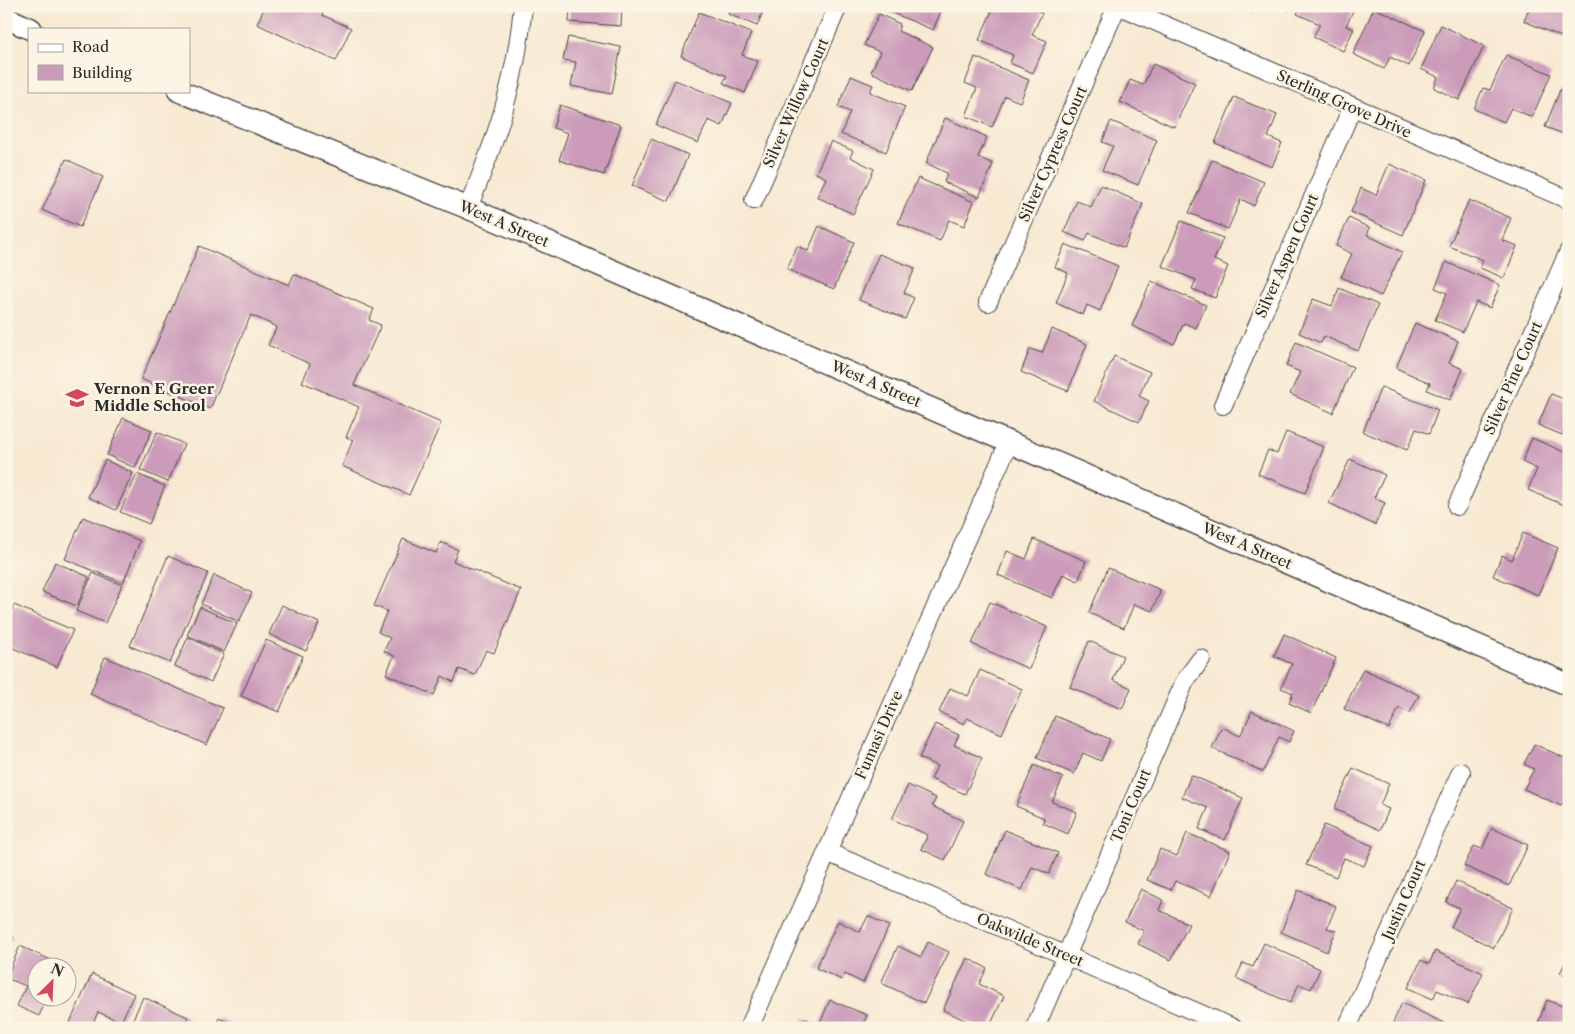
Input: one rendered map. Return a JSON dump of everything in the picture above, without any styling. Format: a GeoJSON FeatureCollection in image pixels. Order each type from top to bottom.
{"type":"FeatureCollection","features":[{"type":"Feature","properties":{"kind":"street"},"geometry":{"type":"LineString","coordinates":[[468,208],[496,141],[509,97],[520,43],[523,6]]}},
{"type":"Feature","properties":{"kind":"street","name":"Silver Willow Court"},"geometry":{"type":"LineString","coordinates":[[754,200],[838,6]]}},
{"type":"Feature","properties":{"kind":"street","name":"Sterling Grove Drive"},"geometry":{"type":"LineString","coordinates":[[1118,6],[1569,200]]}},
{"type":"Feature","properties":{"kind":"street","name":"Silver Cypress Court"},"geometry":{"type":"LineString","coordinates":[[988,302],[1118,6]]}},
{"type":"Feature","properties":{"kind":"street"},"geometry":{"type":"LineString","coordinates":[[6,18],[29,28]]}},
{"type":"Feature","properties":{"kind":"street","name":"West A Street"},"geometry":{"type":"LineString","coordinates":[[181,92],[468,208],[1569,685]]}},
{"type":"Feature","properties":{"kind":"street","name":"Silver Aspen Court"},"geometry":{"type":"LineString","coordinates":[[1222,405],[1352,108]]}},
{"type":"Feature","properties":{"kind":"street","name":"Silver Pine Court"},"geometry":{"type":"LineString","coordinates":[[1457,506],[1569,251]]}},
{"type":"Feature","properties":{"kind":"street","name":"Fumasi Drive"},"geometry":{"type":"LineString","coordinates":[[749,1028],[1009,442]]}},
{"type":"Feature","properties":{"kind":"street","name":"Toni Court"},"geometry":{"type":"LineString","coordinates":[[1035,1028],[1184,681],[1201,659]]}},
{"type":"Feature","properties":{"kind":"street","name":"Justin Court"},"geometry":{"type":"LineString","coordinates":[[1347,1028],[1461,772]]}},
{"type":"Feature","properties":{"kind":"street","name":"Oakwilde Street"},"geometry":{"type":"LineString","coordinates":[[827,852],[1233,1028]]}},
{"type":"Feature","properties":{"kind":"building"},"geometry":{"type":"Polygon","coordinates":[[[265,6],[326,6],[322,15],[351,28],[336,61],[257,24],[265,6]]]}},
{"type":"Feature","properties":{"kind":"building"},"geometry":{"type":"Polygon","coordinates":[[[570,6],[622,6],[621,26],[569,22],[570,6]]]}},
{"type":"Feature","properties":{"kind":"building"},"geometry":{"type":"Polygon","coordinates":[[[731,6],[765,6],[757,26],[728,14],[731,6]]]}},
{"type":"Feature","properties":{"kind":"building"},"geometry":{"type":"Polygon","coordinates":[[[882,6],[943,6],[933,30],[881,8],[882,6]]]}},
{"type":"Feature","properties":{"kind":"building"},"geometry":{"type":"Polygon","coordinates":[[[994,6],[1026,6],[1042,13],[1032,35],[1047,41],[1033,73],[1010,63],[1013,55],[979,40],[994,6]]]}},
{"type":"Feature","properties":{"kind":"building"},"geometry":{"type":"Polygon","coordinates":[[[1238,6],[1255,6],[1252,13],[1238,6]]]}},
{"type":"Feature","properties":{"kind":"building"},"geometry":{"type":"Polygon","coordinates":[[[1278,6],[1291,6],[1289,11],[1278,6]]]}},
{"type":"Feature","properties":{"kind":"building"},"geometry":{"type":"Polygon","coordinates":[[[1301,6],[1355,6],[1346,26],[1354,29],[1343,51],[1313,37],[1320,24],[1297,14],[1301,6]]]}},
{"type":"Feature","properties":{"kind":"building"},"geometry":{"type":"Polygon","coordinates":[[[1530,6],[1569,6],[1569,40],[1524,21],[1530,6]]]}},
{"type":"Feature","properties":{"kind":"building"},"geometry":{"type":"Polygon","coordinates":[[[1374,8],[1425,31],[1409,66],[1390,57],[1384,69],[1353,54],[1374,8]]]}},
{"type":"Feature","properties":{"kind":"building"},"geometry":{"type":"Polygon","coordinates":[[[699,12],[751,33],[742,55],[758,61],[745,93],[723,83],[727,76],[681,56],[699,12]]]}},
{"type":"Feature","properties":{"kind":"building"},"geometry":{"type":"Polygon","coordinates":[[[879,14],[900,24],[898,31],[933,47],[912,91],[871,72],[880,52],[864,45],[879,14]]]}},
{"type":"Feature","properties":{"kind":"building"},"geometry":{"type":"Polygon","coordinates":[[[1441,25],[1484,46],[1459,100],[1434,88],[1438,77],[1421,69],[1441,25]]]}},
{"type":"Feature","properties":{"kind":"building"},"geometry":{"type":"Polygon","coordinates":[[[568,37],[621,47],[612,94],[571,86],[576,62],[563,60],[568,37]]]}},
{"type":"Feature","properties":{"kind":"building"},"geometry":{"type":"Polygon","coordinates":[[[1506,55],[1551,74],[1532,117],[1511,108],[1504,122],[1474,109],[1483,88],[1490,90],[1506,55]]]}},
{"type":"Feature","properties":{"kind":"building"},"geometry":{"type":"Polygon","coordinates":[[[975,57],[1029,80],[1020,102],[1005,96],[992,127],[966,116],[977,88],[965,83],[975,57]]]}},
{"type":"Feature","properties":{"kind":"building"},"geometry":{"type":"Polygon","coordinates":[[[1153,64],[1195,83],[1174,127],[1120,102],[1130,80],[1143,85],[1153,64]]]}},
{"type":"Feature","properties":{"kind":"building"},"geometry":{"type":"Polygon","coordinates":[[[851,76],[873,85],[870,92],[905,107],[886,152],[841,134],[850,112],[838,107],[851,76]]]}},
{"type":"Feature","properties":{"kind":"building"},"geometry":{"type":"Polygon","coordinates":[[[675,80],[732,103],[722,126],[708,120],[698,143],[656,125],[675,80]]]}},
{"type":"Feature","properties":{"kind":"building"},"geometry":{"type":"Polygon","coordinates":[[[1560,90],[1569,94],[1569,136],[1545,127],[1560,90]]]}},
{"type":"Feature","properties":{"kind":"building"},"geometry":{"type":"Polygon","coordinates":[[[1234,97],[1277,115],[1268,137],[1282,143],[1272,167],[1215,143],[1234,97]]]}},
{"type":"Feature","properties":{"kind":"building"},"geometry":{"type":"Polygon","coordinates":[[[560,105],[621,125],[604,175],[559,160],[568,133],[553,128],[560,105]]]}},
{"type":"Feature","properties":{"kind":"building"},"geometry":{"type":"Polygon","coordinates":[[[945,118],[987,137],[978,157],[993,164],[979,197],[944,182],[947,173],[926,163],[945,118]]]}},
{"type":"Feature","properties":{"kind":"building"},"geometry":{"type":"Polygon","coordinates":[[[1111,121],[1157,140],[1138,185],[1102,170],[1113,146],[1102,142],[1111,121]]]}},
{"type":"Feature","properties":{"kind":"building"},"geometry":{"type":"Polygon","coordinates":[[[1569,136],[1569,148],[1564,147],[1569,136]]]}},
{"type":"Feature","properties":{"kind":"building"},"geometry":{"type":"Polygon","coordinates":[[[651,139],[688,155],[669,201],[632,186],[651,139]]]}},
{"type":"Feature","properties":{"kind":"building"},"geometry":{"type":"Polygon","coordinates":[[[831,141],[853,151],[850,157],[874,169],[853,214],[817,197],[826,178],[816,173],[831,141]]]}},
{"type":"Feature","properties":{"kind":"building"},"geometry":{"type":"Polygon","coordinates":[[[66,159],[103,177],[80,227],[42,210],[66,159]]]}},
{"type":"Feature","properties":{"kind":"building"},"geometry":{"type":"Polygon","coordinates":[[[1212,160],[1264,182],[1254,206],[1241,199],[1228,229],[1189,213],[1212,160]]]}},
{"type":"Feature","properties":{"kind":"building"},"geometry":{"type":"Polygon","coordinates":[[[1389,164],[1426,180],[1403,235],[1351,212],[1361,188],[1376,195],[1389,164]]]}},
{"type":"Feature","properties":{"kind":"building"},"geometry":{"type":"Polygon","coordinates":[[[918,178],[974,202],[964,226],[949,220],[940,241],[898,223],[918,178]]]}},
{"type":"Feature","properties":{"kind":"building"},"geometry":{"type":"Polygon","coordinates":[[[1101,185],[1143,204],[1124,248],[1089,233],[1085,241],[1064,232],[1077,201],[1091,207],[1101,185]]]}},
{"type":"Feature","properties":{"kind":"building"},"geometry":{"type":"Polygon","coordinates":[[[1469,200],[1511,218],[1502,240],[1517,246],[1504,278],[1480,268],[1483,260],[1449,246],[1469,200]]]}},
{"type":"Feature","properties":{"kind":"building"},"geometry":{"type":"Polygon","coordinates":[[[1349,218],[1370,228],[1367,235],[1402,252],[1381,296],[1341,277],[1352,254],[1336,246],[1349,218]]]}},
{"type":"Feature","properties":{"kind":"building"},"geometry":{"type":"Polygon","coordinates":[[[1181,221],[1223,238],[1214,260],[1228,266],[1215,298],[1192,289],[1196,280],[1162,266],[1181,221]]]}},
{"type":"Feature","properties":{"kind":"building"},"geometry":{"type":"Polygon","coordinates":[[[819,226],[854,242],[834,289],[787,269],[797,246],[808,251],[819,226]]]}},
{"type":"Feature","properties":{"kind":"building"},"geometry":{"type":"Polygon","coordinates":[[[1065,244],[1118,266],[1100,311],[1087,305],[1083,315],[1056,303],[1068,273],[1055,267],[1065,244]]]}},
{"type":"Feature","properties":{"kind":"building"},"geometry":{"type":"Polygon","coordinates":[[[199,246],[289,285],[294,274],[374,309],[369,320],[381,325],[354,385],[441,423],[409,495],[342,466],[353,440],[346,437],[359,407],[302,382],[310,364],[268,345],[277,327],[251,315],[210,409],[141,379],[199,246]]]}},
{"type":"Feature","properties":{"kind":"building"},"geometry":{"type":"Polygon","coordinates":[[[879,254],[915,268],[904,293],[914,298],[905,319],[859,300],[879,254]]]}},
{"type":"Feature","properties":{"kind":"building"},"geometry":{"type":"Polygon","coordinates":[[[1446,262],[1500,285],[1490,308],[1476,302],[1463,332],[1435,320],[1447,293],[1435,288],[1446,262]]]}},
{"type":"Feature","properties":{"kind":"building"},"geometry":{"type":"Polygon","coordinates":[[[1151,281],[1206,305],[1196,328],[1184,323],[1174,344],[1132,326],[1151,281]]]}},
{"type":"Feature","properties":{"kind":"building"},"geometry":{"type":"Polygon","coordinates":[[[1339,288],[1378,305],[1358,351],[1324,336],[1321,343],[1299,333],[1313,299],[1332,306],[1339,288]]]}},
{"type":"Feature","properties":{"kind":"building"},"geometry":{"type":"Polygon","coordinates":[[[1415,323],[1458,341],[1449,363],[1463,369],[1450,400],[1427,390],[1430,383],[1396,368],[1415,323]]]}},
{"type":"Feature","properties":{"kind":"building"},"geometry":{"type":"Polygon","coordinates":[[[1052,329],[1087,344],[1068,391],[1021,372],[1030,349],[1042,353],[1052,329]]]}},
{"type":"Feature","properties":{"kind":"building"},"geometry":{"type":"Polygon","coordinates":[[[1296,342],[1353,367],[1333,413],[1290,394],[1300,372],[1286,366],[1296,342]]]}},
{"type":"Feature","properties":{"kind":"building"},"geometry":{"type":"Polygon","coordinates":[[[1114,356],[1150,372],[1139,396],[1149,401],[1139,422],[1094,401],[1114,356]]]}},
{"type":"Feature","properties":{"kind":"building"},"geometry":{"type":"Polygon","coordinates":[[[1381,387],[1438,410],[1429,434],[1416,429],[1407,450],[1363,432],[1381,387]]]}},
{"type":"Feature","properties":{"kind":"building"},"geometry":{"type":"Polygon","coordinates":[[[1551,394],[1566,400],[1569,394],[1569,430],[1565,428],[1562,435],[1538,425],[1551,394]]]}},
{"type":"Feature","properties":{"kind":"building"},"geometry":{"type":"Polygon","coordinates":[[[123,418],[152,430],[135,468],[107,455],[123,418]]]}},
{"type":"Feature","properties":{"kind":"building"},"geometry":{"type":"Polygon","coordinates":[[[157,432],[184,444],[168,482],[140,470],[157,432]]]}},
{"type":"Feature","properties":{"kind":"building"},"geometry":{"type":"Polygon","coordinates":[[[1286,432],[1324,447],[1305,493],[1258,474],[1268,450],[1277,454],[1286,432]]]}},
{"type":"Feature","properties":{"kind":"building"},"geometry":{"type":"Polygon","coordinates":[[[1532,438],[1569,454],[1569,507],[1528,490],[1537,469],[1522,462],[1532,438]]]}},
{"type":"Feature","properties":{"kind":"building"},"geometry":{"type":"Polygon","coordinates":[[[1350,459],[1385,475],[1374,498],[1385,503],[1375,525],[1329,503],[1350,459]]]}},
{"type":"Feature","properties":{"kind":"building"},"geometry":{"type":"Polygon","coordinates":[[[105,460],[133,473],[116,510],[88,497],[105,460]]]}},
{"type":"Feature","properties":{"kind":"building"},"geometry":{"type":"Polygon","coordinates":[[[137,474],[165,486],[149,524],[120,512],[137,474]]]}},
{"type":"Feature","properties":{"kind":"building"},"geometry":{"type":"Polygon","coordinates":[[[83,517],[140,541],[123,583],[65,559],[83,517]]]}},
{"type":"Feature","properties":{"kind":"building"},"geometry":{"type":"Polygon","coordinates":[[[1523,533],[1558,548],[1538,595],[1493,576],[1502,555],[1512,560],[1523,533]]]}},
{"type":"Feature","properties":{"kind":"building"},"geometry":{"type":"Polygon","coordinates":[[[403,539],[436,553],[441,542],[458,550],[453,561],[521,590],[494,653],[486,650],[475,675],[459,669],[454,682],[442,676],[434,695],[386,674],[394,656],[384,651],[390,638],[378,632],[387,611],[374,606],[403,539]]]}},
{"type":"Feature","properties":{"kind":"building"},"geometry":{"type":"Polygon","coordinates":[[[1034,539],[1086,561],[1078,581],[1063,574],[1052,598],[998,575],[1007,551],[1026,559],[1034,539]]]}},
{"type":"Feature","properties":{"kind":"building"},"geometry":{"type":"Polygon","coordinates":[[[168,556],[208,573],[170,663],[130,646],[168,556]]]}},
{"type":"Feature","properties":{"kind":"building"},"geometry":{"type":"Polygon","coordinates":[[[55,562],[89,577],[77,606],[42,592],[55,562]]]}},
{"type":"Feature","properties":{"kind":"building"},"geometry":{"type":"Polygon","coordinates":[[[1108,568],[1161,590],[1152,611],[1134,604],[1124,628],[1089,613],[1108,568]]]}},
{"type":"Feature","properties":{"kind":"building"},"geometry":{"type":"Polygon","coordinates":[[[93,573],[122,585],[105,623],[76,611],[93,573]]]}},
{"type":"Feature","properties":{"kind":"building"},"geometry":{"type":"Polygon","coordinates":[[[214,575],[252,593],[239,622],[201,604],[214,575]]]}},
{"type":"Feature","properties":{"kind":"building"},"geometry":{"type":"Polygon","coordinates":[[[990,602],[1047,627],[1029,669],[972,644],[990,602]]]}},
{"type":"Feature","properties":{"kind":"building"},"geometry":{"type":"Polygon","coordinates":[[[14,605],[73,630],[57,667],[6,645],[6,624],[14,605]]]}},
{"type":"Feature","properties":{"kind":"building"},"geometry":{"type":"Polygon","coordinates":[[[282,605],[319,623],[306,651],[269,634],[282,605]]]}},
{"type":"Feature","properties":{"kind":"building"},"geometry":{"type":"Polygon","coordinates":[[[200,607],[237,624],[224,652],[187,635],[200,607]]]}},
{"type":"Feature","properties":{"kind":"building"},"geometry":{"type":"Polygon","coordinates":[[[1284,634],[1336,658],[1311,713],[1289,703],[1293,693],[1281,688],[1292,664],[1274,656],[1284,634]]]}},
{"type":"Feature","properties":{"kind":"building"},"geometry":{"type":"Polygon","coordinates":[[[188,637],[224,654],[211,682],[175,666],[188,637]]]}},
{"type":"Feature","properties":{"kind":"building"},"geometry":{"type":"Polygon","coordinates":[[[266,640],[303,656],[279,712],[241,696],[266,640]]]}},
{"type":"Feature","properties":{"kind":"building"},"geometry":{"type":"Polygon","coordinates":[[[1089,641],[1123,656],[1113,680],[1131,688],[1122,709],[1070,687],[1089,641]]]}},
{"type":"Feature","properties":{"kind":"building"},"geometry":{"type":"Polygon","coordinates":[[[105,657],[223,708],[207,745],[90,694],[105,657]]]}},
{"type":"Feature","properties":{"kind":"building"},"geometry":{"type":"Polygon","coordinates":[[[1363,669],[1419,695],[1410,713],[1399,708],[1389,729],[1344,709],[1363,669]]]}},
{"type":"Feature","properties":{"kind":"building"},"geometry":{"type":"Polygon","coordinates":[[[980,670],[1022,689],[1002,734],[967,718],[964,724],[939,712],[950,688],[968,696],[980,670]]]}},
{"type":"Feature","properties":{"kind":"building"},"geometry":{"type":"Polygon","coordinates":[[[1252,711],[1294,731],[1289,742],[1279,737],[1263,772],[1212,748],[1222,727],[1240,736],[1252,711]]]}},
{"type":"Feature","properties":{"kind":"building"},"geometry":{"type":"Polygon","coordinates":[[[1055,716],[1110,739],[1101,761],[1083,753],[1074,774],[1037,758],[1055,716]]]}},
{"type":"Feature","properties":{"kind":"building"},"geometry":{"type":"Polygon","coordinates":[[[935,724],[959,735],[954,745],[982,758],[965,794],[931,779],[937,766],[919,758],[935,724]]]}},
{"type":"Feature","properties":{"kind":"building"},"geometry":{"type":"Polygon","coordinates":[[[1534,744],[1569,760],[1569,789],[1561,806],[1524,789],[1534,769],[1524,764],[1534,744]]]}},
{"type":"Feature","properties":{"kind":"building"},"geometry":{"type":"Polygon","coordinates":[[[1034,765],[1063,778],[1052,802],[1077,812],[1068,834],[1043,823],[1044,818],[1016,806],[1034,765]]]}},
{"type":"Feature","properties":{"kind":"building"},"geometry":{"type":"Polygon","coordinates":[[[1353,768],[1389,784],[1380,805],[1389,809],[1380,830],[1334,809],[1353,768]]]}},
{"type":"Feature","properties":{"kind":"building"},"geometry":{"type":"Polygon","coordinates":[[[1191,775],[1243,798],[1225,840],[1199,829],[1208,808],[1182,797],[1191,775]]]}},
{"type":"Feature","properties":{"kind":"building"},"geometry":{"type":"Polygon","coordinates":[[[908,785],[936,798],[932,806],[963,821],[945,860],[921,849],[928,835],[892,819],[908,785]]]}},
{"type":"Feature","properties":{"kind":"building"},"geometry":{"type":"Polygon","coordinates":[[[1324,825],[1373,846],[1364,866],[1344,858],[1336,877],[1306,865],[1324,825]]]}},
{"type":"Feature","properties":{"kind":"building"},"geometry":{"type":"Polygon","coordinates":[[[1492,828],[1528,845],[1509,886],[1464,866],[1474,846],[1482,849],[1492,828]]]}},
{"type":"Feature","properties":{"kind":"building"},"geometry":{"type":"Polygon","coordinates":[[[1005,830],[1058,853],[1049,874],[1032,867],[1022,890],[986,874],[1005,830]]]}},
{"type":"Feature","properties":{"kind":"building"},"geometry":{"type":"Polygon","coordinates":[[[1187,833],[1230,851],[1211,896],[1175,881],[1171,890],[1147,880],[1160,849],[1177,856],[1187,833]]]}},
{"type":"Feature","properties":{"kind":"building"},"geometry":{"type":"Polygon","coordinates":[[[1456,881],[1513,908],[1494,948],[1451,927],[1460,908],[1446,902],[1456,881]]]}},
{"type":"Feature","properties":{"kind":"building"},"geometry":{"type":"Polygon","coordinates":[[[1141,889],[1163,900],[1159,910],[1189,924],[1171,960],[1138,944],[1144,931],[1125,922],[1141,889]]]}},
{"type":"Feature","properties":{"kind":"building"},"geometry":{"type":"Polygon","coordinates":[[[1298,890],[1336,906],[1327,928],[1336,931],[1327,952],[1281,932],[1298,890]]]}},
{"type":"Feature","properties":{"kind":"building"},"geometry":{"type":"Polygon","coordinates":[[[868,916],[889,926],[863,983],[845,974],[842,980],[816,968],[838,921],[860,932],[868,916]]]}},
{"type":"Feature","properties":{"kind":"building"},"geometry":{"type":"Polygon","coordinates":[[[6,933],[13,936],[6,951],[6,933]]]}},
{"type":"Feature","properties":{"kind":"building"},"geometry":{"type":"Polygon","coordinates":[[[928,942],[949,952],[924,1003],[881,983],[898,946],[921,957],[928,942]]]}},
{"type":"Feature","properties":{"kind":"building"},"geometry":{"type":"Polygon","coordinates":[[[1264,943],[1320,969],[1311,989],[1299,984],[1290,1003],[1236,978],[1243,963],[1253,967],[1264,943]]]}},
{"type":"Feature","properties":{"kind":"building"},"geometry":{"type":"Polygon","coordinates":[[[20,946],[42,956],[28,956],[28,1006],[44,1006],[39,1016],[17,1006],[26,986],[6,978],[20,946]]]}},
{"type":"Feature","properties":{"kind":"building"},"geometry":{"type":"Polygon","coordinates":[[[1435,951],[1483,973],[1468,1004],[1437,990],[1433,999],[1408,988],[1421,960],[1429,964],[1435,951]]]}},
{"type":"Feature","properties":{"kind":"building"},"geometry":{"type":"Polygon","coordinates":[[[1569,955],[1569,977],[1560,973],[1569,955]]]}},
{"type":"Feature","properties":{"kind":"building"},"geometry":{"type":"Polygon","coordinates":[[[967,958],[987,968],[979,984],[1004,996],[989,1028],[982,1028],[943,1010],[967,958]]]}},
{"type":"Feature","properties":{"kind":"building"},"geometry":{"type":"Polygon","coordinates":[[[92,974],[134,994],[121,1022],[98,1012],[91,1028],[68,1027],[92,974]]]}},
{"type":"Feature","properties":{"kind":"building"},"geometry":{"type":"Polygon","coordinates":[[[143,997],[188,1017],[183,1028],[129,1028],[143,997]]]}},
{"type":"Feature","properties":{"kind":"building"},"geometry":{"type":"Polygon","coordinates":[[[830,1000],[867,1015],[861,1028],[800,1028],[804,1018],[819,1025],[830,1000]]]}},
{"type":"Feature","properties":{"kind":"building"},"geometry":{"type":"Polygon","coordinates":[[[1547,1000],[1569,1009],[1569,1028],[1536,1028],[1547,1000]]]}},
{"type":"Feature","properties":{"kind":"building"},"geometry":{"type":"Polygon","coordinates":[[[1402,1003],[1448,1025],[1446,1028],[1398,1028],[1392,1025],[1402,1003]]]}},
{"type":"Feature","properties":{"kind":"building"},"geometry":{"type":"Polygon","coordinates":[[[219,1018],[241,1028],[215,1028],[219,1018]]]}},
{"type":"Feature","properties":{"kind":"building"},"geometry":{"type":"Polygon","coordinates":[[[1108,1020],[1125,1028],[1104,1028],[1108,1020]]]}},
{"type":"Feature","properties":{"kind":"place","name":"Vernon E Greer Middle School"},"geometry":{"type":"Point","coordinates":[77,398]}}]}
